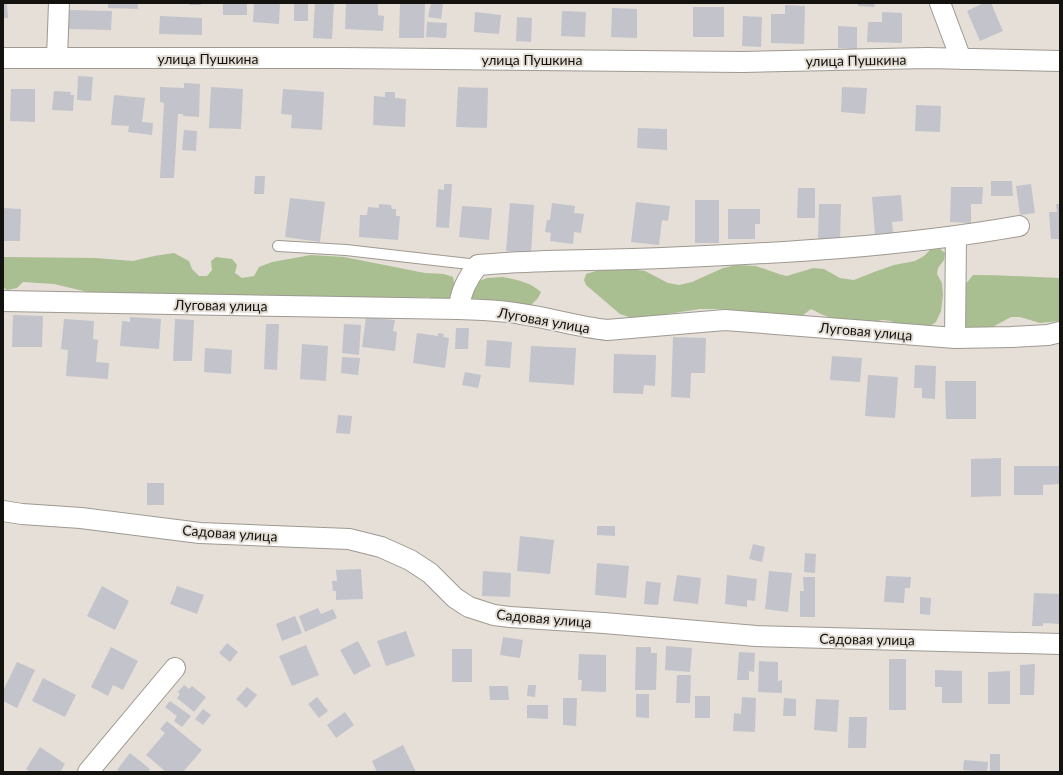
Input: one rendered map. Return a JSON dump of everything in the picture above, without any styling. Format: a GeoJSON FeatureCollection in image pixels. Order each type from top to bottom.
{"type":"FeatureCollection","features":[{"type":"Feature","properties":{"kind":"street"},"geometry":{"type":"LineString","coordinates":[[57,58],[59,3]]}},
{"type":"Feature","properties":{"kind":"street"},"geometry":{"type":"LineString","coordinates":[[940,3],[962,59]]}},
{"type":"Feature","properties":{"kind":"street","name":"улица Пушкина"},"geometry":{"type":"LineString","coordinates":[[3,58],[441,59],[743,62],[927,58],[1060,61]]}},
{"type":"Feature","properties":{"kind":"street"},"geometry":{"type":"LineString","coordinates":[[459,310],[460,298],[465,284],[470,274],[478,265],[509,262],[787,253],[917,241],[1019,226]]}},
{"type":"Feature","properties":{"kind":"street"},"geometry":{"type":"LineString","coordinates":[[955,338],[956,236]]}},
{"type":"Feature","properties":{"kind":"street","name":"Луговая улица"},"geometry":{"type":"LineString","coordinates":[[3,301],[509,312],[540,317],[588,328],[607,330],[725,320],[955,338],[1048,335],[1060,332]]}},
{"type":"Feature","properties":{"kind":"street","name":"Садовая улица"},"geometry":{"type":"LineString","coordinates":[[3,511],[22,514],[82,518],[200,533],[349,539],[365,542],[395,552],[422,566],[455,598],[469,607],[494,615],[604,622],[756,636],[1060,644]]}},
{"type":"Feature","properties":{"kind":"street"},"geometry":{"type":"LineString","coordinates":[[88,772],[175,668]]}},
{"type":"Feature","properties":{"kind":"lane"},"geometry":{"type":"LineString","coordinates":[[278,246],[346,250],[478,265]]}},
{"type":"Feature","properties":{"kind":"green space"},"geometry":{"type":"Polygon","coordinates":[[[939,248],[945,253],[944,260],[938,268],[937,274],[942,283],[943,295],[941,311],[936,322],[929,327],[908,329],[891,321],[883,320],[872,322],[835,319],[811,309],[798,319],[723,309],[700,309],[635,319],[620,314],[586,285],[584,280],[586,274],[599,270],[630,269],[645,271],[668,283],[679,285],[692,282],[723,268],[737,265],[756,266],[787,276],[813,268],[824,269],[840,278],[854,280],[894,265],[915,261],[924,256],[930,250],[939,248]]]}},
{"type":"Feature","properties":{"kind":"green space"},"geometry":{"type":"Polygon","coordinates":[[[174,253],[189,261],[192,269],[199,276],[207,276],[212,270],[211,261],[216,257],[232,259],[237,265],[235,273],[242,278],[254,276],[259,267],[272,262],[311,255],[344,257],[425,273],[444,274],[453,277],[455,288],[451,298],[440,301],[428,297],[375,300],[129,295],[88,292],[54,284],[23,282],[17,288],[7,290],[3,287],[3,257],[96,258],[133,261],[174,253]]]}},
{"type":"Feature","properties":{"kind":"green space"},"geometry":{"type":"Polygon","coordinates":[[[973,275],[1060,278],[1060,321],[1040,323],[1020,317],[1011,317],[987,330],[967,329],[961,320],[965,285],[973,275]]]}},
{"type":"Feature","properties":{"kind":"green space"},"geometry":{"type":"Polygon","coordinates":[[[503,277],[518,280],[541,292],[538,298],[528,308],[476,304],[469,296],[474,283],[487,278],[503,277]]]}},
{"type":"Feature","properties":{"kind":"building"},"geometry":{"type":"Polygon","coordinates":[[[3,3],[7,3],[8,18],[3,18],[3,3]]]}},
{"type":"Feature","properties":{"kind":"building"},"geometry":{"type":"Polygon","coordinates":[[[108,3],[138,3],[138,9],[108,8],[108,3]]]}},
{"type":"Feature","properties":{"kind":"building"},"geometry":{"type":"Polygon","coordinates":[[[189,3],[201,3],[201,5],[189,5],[189,3]]]}},
{"type":"Feature","properties":{"kind":"building"},"geometry":{"type":"Polygon","coordinates":[[[223,3],[247,3],[247,15],[223,15],[223,3]]]}},
{"type":"Feature","properties":{"kind":"building"},"geometry":{"type":"Polygon","coordinates":[[[254,3],[280,3],[279,24],[253,22],[254,3]]]}},
{"type":"Feature","properties":{"kind":"building"},"geometry":{"type":"Polygon","coordinates":[[[294,3],[308,3],[308,21],[294,21],[294,3]]]}},
{"type":"Feature","properties":{"kind":"building"},"geometry":{"type":"Polygon","coordinates":[[[315,3],[334,3],[332,39],[313,38],[315,3]]]}},
{"type":"Feature","properties":{"kind":"building"},"geometry":{"type":"Polygon","coordinates":[[[346,3],[378,3],[378,15],[384,16],[383,31],[345,29],[346,3]]]}},
{"type":"Feature","properties":{"kind":"building"},"geometry":{"type":"Polygon","coordinates":[[[400,3],[425,3],[424,38],[399,38],[400,3]]]}},
{"type":"Feature","properties":{"kind":"building"},"geometry":{"type":"Polygon","coordinates":[[[431,3],[443,4],[441,19],[428,17],[431,3]]]}},
{"type":"Feature","properties":{"kind":"building"},"geometry":{"type":"Polygon","coordinates":[[[858,3],[875,3],[874,7],[858,6],[858,3]]]}},
{"type":"Feature","properties":{"kind":"building"},"geometry":{"type":"Polygon","coordinates":[[[984,3],[991,3],[1003,31],[980,41],[967,11],[984,3]]]}},
{"type":"Feature","properties":{"kind":"building"},"geometry":{"type":"Polygon","coordinates":[[[785,5],[805,6],[804,44],[771,43],[771,14],[785,14],[785,5]]]}},
{"type":"Feature","properties":{"kind":"building"},"geometry":{"type":"Polygon","coordinates":[[[693,7],[724,7],[724,37],[693,37],[693,7]]]}},
{"type":"Feature","properties":{"kind":"building"},"geometry":{"type":"Polygon","coordinates":[[[612,8],[637,9],[637,38],[611,37],[612,8]]]}},
{"type":"Feature","properties":{"kind":"building"},"geometry":{"type":"Polygon","coordinates":[[[68,10],[112,11],[111,30],[68,29],[68,10]]]}},
{"type":"Feature","properties":{"kind":"building"},"geometry":{"type":"Polygon","coordinates":[[[562,11],[586,12],[585,37],[561,36],[562,11]]]}},
{"type":"Feature","properties":{"kind":"building"},"geometry":{"type":"Polygon","coordinates":[[[475,12],[501,15],[499,34],[474,32],[475,12]]]}},
{"type":"Feature","properties":{"kind":"building"},"geometry":{"type":"Polygon","coordinates":[[[882,12],[902,13],[902,43],[867,42],[868,22],[882,22],[882,12]]]}},
{"type":"Feature","properties":{"kind":"building"},"geometry":{"type":"Polygon","coordinates":[[[160,16],[202,18],[202,35],[159,34],[160,16]]]}},
{"type":"Feature","properties":{"kind":"building"},"geometry":{"type":"Polygon","coordinates":[[[743,16],[762,17],[761,47],[742,46],[743,16]]]}},
{"type":"Feature","properties":{"kind":"building"},"geometry":{"type":"Polygon","coordinates":[[[517,17],[532,18],[531,42],[516,41],[517,17]]]}},
{"type":"Feature","properties":{"kind":"building"},"geometry":{"type":"Polygon","coordinates":[[[427,22],[447,23],[446,38],[426,37],[427,22]]]}},
{"type":"Feature","properties":{"kind":"building"},"geometry":{"type":"Polygon","coordinates":[[[838,26],[857,27],[857,49],[838,48],[838,26]]]}},
{"type":"Feature","properties":{"kind":"building"},"geometry":{"type":"Polygon","coordinates":[[[78,76],[93,77],[91,101],[77,100],[78,76]]]}},
{"type":"Feature","properties":{"kind":"building"},"geometry":{"type":"Polygon","coordinates":[[[184,83],[200,84],[199,117],[183,116],[183,114],[178,114],[174,178],[160,178],[164,103],[160,102],[160,87],[184,88],[184,83]]]}},
{"type":"Feature","properties":{"kind":"building"},"geometry":{"type":"Polygon","coordinates":[[[211,87],[243,89],[241,129],[209,128],[211,87]]]}},
{"type":"Feature","properties":{"kind":"building"},"geometry":{"type":"Polygon","coordinates":[[[458,87],[488,88],[487,128],[456,127],[458,87]]]}},
{"type":"Feature","properties":{"kind":"building"},"geometry":{"type":"Polygon","coordinates":[[[842,87],[867,88],[865,114],[841,112],[842,87]]]}},
{"type":"Feature","properties":{"kind":"building"},"geometry":{"type":"Polygon","coordinates":[[[11,89],[35,89],[35,122],[10,121],[11,89]]]}},
{"type":"Feature","properties":{"kind":"building"},"geometry":{"type":"Polygon","coordinates":[[[283,89],[324,92],[322,130],[291,128],[292,115],[281,114],[283,89]]]}},
{"type":"Feature","properties":{"kind":"building"},"geometry":{"type":"Polygon","coordinates":[[[54,91],[71,92],[70,95],[74,95],[73,111],[52,110],[54,91]]]}},
{"type":"Feature","properties":{"kind":"building"},"geometry":{"type":"Polygon","coordinates":[[[385,92],[395,92],[395,98],[406,99],[405,127],[373,125],[374,96],[385,97],[385,92]]]}},
{"type":"Feature","properties":{"kind":"building"},"geometry":{"type":"Polygon","coordinates":[[[114,95],[145,98],[142,122],[153,123],[152,135],[128,132],[129,126],[111,125],[114,95]]]}},
{"type":"Feature","properties":{"kind":"building"},"geometry":{"type":"Polygon","coordinates":[[[916,105],[941,106],[940,132],[915,131],[916,105]]]}},
{"type":"Feature","properties":{"kind":"building"},"geometry":{"type":"Polygon","coordinates":[[[638,128],[667,129],[667,150],[637,148],[638,128]]]}},
{"type":"Feature","properties":{"kind":"building"},"geometry":{"type":"Polygon","coordinates":[[[184,130],[197,131],[196,151],[182,150],[184,130]]]}},
{"type":"Feature","properties":{"kind":"building"},"geometry":{"type":"Polygon","coordinates":[[[255,176],[265,176],[264,194],[254,194],[255,176]]]}},
{"type":"Feature","properties":{"kind":"building"},"geometry":{"type":"Polygon","coordinates":[[[991,181],[1012,181],[1013,196],[991,196],[991,181]]]}},
{"type":"Feature","properties":{"kind":"building"},"geometry":{"type":"Polygon","coordinates":[[[444,184],[452,184],[449,228],[436,227],[438,189],[444,190],[444,184]]]}},
{"type":"Feature","properties":{"kind":"building"},"geometry":{"type":"Polygon","coordinates":[[[1031,184],[1035,213],[1020,215],[1016,186],[1031,184]]]}},
{"type":"Feature","properties":{"kind":"building"},"geometry":{"type":"Polygon","coordinates":[[[951,187],[983,187],[982,204],[971,204],[971,223],[950,222],[951,187]]]}},
{"type":"Feature","properties":{"kind":"building"},"geometry":{"type":"Polygon","coordinates":[[[798,188],[815,188],[815,218],[797,218],[798,188]]]}},
{"type":"Feature","properties":{"kind":"building"},"geometry":{"type":"Polygon","coordinates":[[[901,195],[903,221],[892,222],[893,233],[875,234],[872,197],[901,195]]]}},
{"type":"Feature","properties":{"kind":"building"},"geometry":{"type":"Polygon","coordinates":[[[290,198],[325,202],[320,242],[285,237],[290,198]]]}},
{"type":"Feature","properties":{"kind":"building"},"geometry":{"type":"Polygon","coordinates":[[[695,200],[719,200],[719,243],[695,243],[695,200]]]}},
{"type":"Feature","properties":{"kind":"building"},"geometry":{"type":"Polygon","coordinates":[[[636,202],[670,206],[668,221],[662,220],[659,245],[631,242],[636,202]]]}},
{"type":"Feature","properties":{"kind":"building"},"geometry":{"type":"Polygon","coordinates":[[[510,203],[534,205],[531,253],[506,251],[510,203]]]}},
{"type":"Feature","properties":{"kind":"building"},"geometry":{"type":"Polygon","coordinates":[[[552,203],[575,206],[574,213],[584,214],[581,233],[574,232],[573,244],[550,241],[551,233],[545,232],[547,220],[550,220],[552,203]]]}},
{"type":"Feature","properties":{"kind":"building"},"geometry":{"type":"Polygon","coordinates":[[[379,204],[391,205],[392,209],[396,209],[396,216],[400,216],[398,240],[359,237],[360,215],[367,215],[368,207],[379,208],[379,204]]]}},
{"type":"Feature","properties":{"kind":"building"},"geometry":{"type":"Polygon","coordinates":[[[819,204],[841,204],[840,240],[818,239],[819,204]]]}},
{"type":"Feature","properties":{"kind":"building"},"geometry":{"type":"Polygon","coordinates":[[[1056,204],[1060,204],[1060,239],[1051,239],[1049,212],[1057,212],[1056,204]]]}},
{"type":"Feature","properties":{"kind":"building"},"geometry":{"type":"Polygon","coordinates":[[[462,206],[492,208],[489,240],[459,237],[462,206]]]}},
{"type":"Feature","properties":{"kind":"building"},"geometry":{"type":"Polygon","coordinates":[[[3,208],[21,209],[20,241],[3,241],[3,208]]]}},
{"type":"Feature","properties":{"kind":"building"},"geometry":{"type":"Polygon","coordinates":[[[728,209],[760,209],[760,224],[755,224],[755,239],[728,239],[728,209]]]}},
{"type":"Feature","properties":{"kind":"building"},"geometry":{"type":"Polygon","coordinates":[[[13,315],[43,316],[42,347],[12,347],[13,315]]]}},
{"type":"Feature","properties":{"kind":"building"},"geometry":{"type":"Polygon","coordinates":[[[130,317],[161,319],[159,349],[120,346],[122,321],[130,322],[130,317]]]}},
{"type":"Feature","properties":{"kind":"building"},"geometry":{"type":"Polygon","coordinates":[[[366,317],[395,320],[393,331],[397,332],[395,351],[362,347],[366,317]]]}},
{"type":"Feature","properties":{"kind":"building"},"geometry":{"type":"Polygon","coordinates":[[[64,319],[94,321],[93,339],[98,340],[96,362],[109,363],[108,379],[66,376],[68,350],[61,349],[64,319]]]}},
{"type":"Feature","properties":{"kind":"building"},"geometry":{"type":"Polygon","coordinates":[[[175,319],[194,320],[192,361],[173,361],[175,319]]]}},
{"type":"Feature","properties":{"kind":"building"},"geometry":{"type":"Polygon","coordinates":[[[266,324],[279,324],[277,370],[264,369],[266,324]]]}},
{"type":"Feature","properties":{"kind":"building"},"geometry":{"type":"Polygon","coordinates":[[[344,324],[361,325],[359,355],[342,353],[344,324]]]}},
{"type":"Feature","properties":{"kind":"building"},"geometry":{"type":"Polygon","coordinates":[[[456,328],[469,328],[468,349],[455,349],[456,328]]]}},
{"type":"Feature","properties":{"kind":"building"},"geometry":{"type":"Polygon","coordinates":[[[417,333],[438,336],[438,333],[444,334],[443,337],[449,338],[445,368],[413,363],[417,333]]]}},
{"type":"Feature","properties":{"kind":"building"},"geometry":{"type":"Polygon","coordinates":[[[673,337],[706,338],[705,373],[691,373],[690,398],[671,397],[673,337]]]}},
{"type":"Feature","properties":{"kind":"building"},"geometry":{"type":"Polygon","coordinates":[[[487,340],[512,342],[510,368],[485,366],[487,340]]]}},
{"type":"Feature","properties":{"kind":"building"},"geometry":{"type":"Polygon","coordinates":[[[302,344],[328,346],[326,381],[300,379],[302,344]]]}},
{"type":"Feature","properties":{"kind":"building"},"geometry":{"type":"Polygon","coordinates":[[[531,346],[576,348],[574,385],[529,382],[531,346]]]}},
{"type":"Feature","properties":{"kind":"building"},"geometry":{"type":"Polygon","coordinates":[[[205,348],[232,350],[231,374],[204,372],[205,348]]]}},
{"type":"Feature","properties":{"kind":"building"},"geometry":{"type":"Polygon","coordinates":[[[614,354],[656,355],[655,386],[644,385],[643,394],[613,393],[614,354]]]}},
{"type":"Feature","properties":{"kind":"building"},"geometry":{"type":"Polygon","coordinates":[[[832,356],[862,358],[860,382],[830,380],[832,356]]]}},
{"type":"Feature","properties":{"kind":"building"},"geometry":{"type":"Polygon","coordinates":[[[342,357],[360,358],[358,375],[341,373],[342,357]]]}},
{"type":"Feature","properties":{"kind":"building"},"geometry":{"type":"Polygon","coordinates":[[[915,365],[936,366],[935,399],[922,398],[922,388],[914,388],[915,365]]]}},
{"type":"Feature","properties":{"kind":"building"},"geometry":{"type":"Polygon","coordinates":[[[465,372],[481,375],[478,388],[462,385],[465,372]]]}},
{"type":"Feature","properties":{"kind":"building"},"geometry":{"type":"Polygon","coordinates":[[[868,375],[898,377],[895,418],[865,416],[868,375]]]}},
{"type":"Feature","properties":{"kind":"building"},"geometry":{"type":"Polygon","coordinates":[[[945,381],[976,381],[976,419],[946,419],[945,381]]]}},
{"type":"Feature","properties":{"kind":"building"},"geometry":{"type":"Polygon","coordinates":[[[338,415],[352,416],[350,434],[336,433],[338,415]]]}},
{"type":"Feature","properties":{"kind":"building"},"geometry":{"type":"Polygon","coordinates":[[[1001,458],[1001,496],[971,497],[971,459],[1001,458]]]}},
{"type":"Feature","properties":{"kind":"building"},"geometry":{"type":"Polygon","coordinates":[[[1014,466],[1060,466],[1060,484],[1043,485],[1043,495],[1014,495],[1014,466]]]}},
{"type":"Feature","properties":{"kind":"building"},"geometry":{"type":"Polygon","coordinates":[[[147,483],[164,483],[164,505],[147,505],[147,483]]]}},
{"type":"Feature","properties":{"kind":"building"},"geometry":{"type":"Polygon","coordinates":[[[597,526],[615,526],[615,536],[597,535],[597,526]]]}},
{"type":"Feature","properties":{"kind":"building"},"geometry":{"type":"Polygon","coordinates":[[[520,536],[554,540],[550,574],[517,571],[520,536]]]}},
{"type":"Feature","properties":{"kind":"building"},"geometry":{"type":"Polygon","coordinates":[[[753,544],[765,547],[762,562],[749,559],[753,544]]]}},
{"type":"Feature","properties":{"kind":"building"},"geometry":{"type":"Polygon","coordinates":[[[805,553],[816,554],[815,573],[804,572],[805,553]]]}},
{"type":"Feature","properties":{"kind":"building"},"geometry":{"type":"Polygon","coordinates":[[[597,563],[629,566],[626,598],[595,595],[597,563]]]}},
{"type":"Feature","properties":{"kind":"building"},"geometry":{"type":"Polygon","coordinates":[[[361,569],[363,599],[336,600],[336,591],[333,591],[332,581],[337,581],[336,570],[361,569]]]}},
{"type":"Feature","properties":{"kind":"building"},"geometry":{"type":"Polygon","coordinates":[[[483,571],[511,573],[510,597],[482,596],[483,571]]]}},
{"type":"Feature","properties":{"kind":"building"},"geometry":{"type":"Polygon","coordinates":[[[769,571],[792,573],[788,612],[765,609],[769,571]]]}},
{"type":"Feature","properties":{"kind":"building"},"geometry":{"type":"Polygon","coordinates":[[[677,575],[701,578],[698,604],[673,601],[677,575]]]}},
{"type":"Feature","properties":{"kind":"building"},"geometry":{"type":"Polygon","coordinates":[[[727,575],[757,579],[755,601],[747,600],[747,607],[725,604],[727,575]]]}},
{"type":"Feature","properties":{"kind":"building"},"geometry":{"type":"Polygon","coordinates":[[[886,576],[911,577],[910,588],[905,588],[904,603],[884,602],[886,576]]]}},
{"type":"Feature","properties":{"kind":"building"},"geometry":{"type":"Polygon","coordinates":[[[803,577],[815,577],[815,617],[800,617],[800,591],[804,591],[803,577]]]}},
{"type":"Feature","properties":{"kind":"building"},"geometry":{"type":"Polygon","coordinates":[[[646,581],[661,583],[658,605],[644,604],[646,581]]]}},
{"type":"Feature","properties":{"kind":"building"},"geometry":{"type":"Polygon","coordinates":[[[102,586],[129,601],[115,630],[87,616],[102,586]]]}},
{"type":"Feature","properties":{"kind":"building"},"geometry":{"type":"Polygon","coordinates":[[[177,586],[204,595],[197,614],[170,604],[177,586]]]}},
{"type":"Feature","properties":{"kind":"building"},"geometry":{"type":"Polygon","coordinates":[[[1034,593],[1060,594],[1060,624],[1043,623],[1043,626],[1032,626],[1034,593]]]}},
{"type":"Feature","properties":{"kind":"building"},"geometry":{"type":"Polygon","coordinates":[[[920,597],[931,598],[930,615],[920,614],[920,597]]]}},
{"type":"Feature","properties":{"kind":"building"},"geometry":{"type":"Polygon","coordinates":[[[318,608],[321,614],[333,609],[337,618],[305,632],[299,616],[318,608]]]}},
{"type":"Feature","properties":{"kind":"building"},"geometry":{"type":"Polygon","coordinates":[[[295,616],[302,633],[282,641],[276,624],[295,616]]]}},
{"type":"Feature","properties":{"kind":"building"},"geometry":{"type":"Polygon","coordinates":[[[406,631],[415,656],[386,666],[377,641],[406,631]]]}},
{"type":"Feature","properties":{"kind":"building"},"geometry":{"type":"Polygon","coordinates":[[[503,637],[523,640],[520,658],[500,655],[503,637]]]}},
{"type":"Feature","properties":{"kind":"building"},"geometry":{"type":"Polygon","coordinates":[[[358,641],[371,666],[354,675],[340,650],[358,641]]]}},
{"type":"Feature","properties":{"kind":"building"},"geometry":{"type":"Polygon","coordinates":[[[227,643],[238,652],[230,662],[219,653],[227,643]]]}},
{"type":"Feature","properties":{"kind":"building"},"geometry":{"type":"Polygon","coordinates":[[[306,645],[319,675],[292,686],[279,656],[306,645]]]}},
{"type":"Feature","properties":{"kind":"building"},"geometry":{"type":"Polygon","coordinates":[[[666,646],[692,648],[690,672],[665,670],[666,646]]]}},
{"type":"Feature","properties":{"kind":"building"},"geometry":{"type":"Polygon","coordinates":[[[111,647],[138,661],[123,690],[113,685],[108,696],[91,687],[111,647]]]}},
{"type":"Feature","properties":{"kind":"building"},"geometry":{"type":"Polygon","coordinates":[[[636,647],[651,647],[651,653],[657,653],[656,690],[635,690],[636,647]]]}},
{"type":"Feature","properties":{"kind":"building"},"geometry":{"type":"Polygon","coordinates":[[[452,649],[472,649],[472,682],[452,682],[452,649]]]}},
{"type":"Feature","properties":{"kind":"building"},"geometry":{"type":"Polygon","coordinates":[[[739,652],[755,653],[754,672],[749,671],[749,680],[737,680],[739,652]]]}},
{"type":"Feature","properties":{"kind":"building"},"geometry":{"type":"Polygon","coordinates":[[[579,654],[606,655],[606,692],[581,691],[582,680],[578,680],[579,654]]]}},
{"type":"Feature","properties":{"kind":"building"},"geometry":{"type":"Polygon","coordinates":[[[889,659],[906,659],[906,710],[889,710],[889,659]]]}},
{"type":"Feature","properties":{"kind":"building"},"geometry":{"type":"Polygon","coordinates":[[[759,661],[778,662],[778,681],[782,680],[782,693],[758,692],[759,661]]]}},
{"type":"Feature","properties":{"kind":"building"},"geometry":{"type":"Polygon","coordinates":[[[17,662],[35,670],[17,708],[3,701],[3,691],[17,662]]]}},
{"type":"Feature","properties":{"kind":"building"},"geometry":{"type":"Polygon","coordinates":[[[1035,664],[1034,695],[1020,695],[1020,665],[1035,664]]]}},
{"type":"Feature","properties":{"kind":"building"},"geometry":{"type":"Polygon","coordinates":[[[935,670],[962,671],[962,703],[942,703],[942,687],[935,687],[935,670]]]}},
{"type":"Feature","properties":{"kind":"building"},"geometry":{"type":"Polygon","coordinates":[[[1010,671],[1010,704],[988,704],[988,672],[1010,671]]]}},
{"type":"Feature","properties":{"kind":"building"},"geometry":{"type":"Polygon","coordinates":[[[677,675],[691,675],[690,703],[676,703],[677,675]]]}},
{"type":"Feature","properties":{"kind":"building"},"geometry":{"type":"Polygon","coordinates":[[[43,678],[76,695],[65,717],[32,701],[43,678]]]}},
{"type":"Feature","properties":{"kind":"building"},"geometry":{"type":"Polygon","coordinates":[[[184,685],[189,689],[192,686],[206,697],[194,712],[177,698],[180,694],[178,692],[184,685]]]}},
{"type":"Feature","properties":{"kind":"building"},"geometry":{"type":"Polygon","coordinates":[[[528,685],[536,685],[535,697],[527,696],[528,685]]]}},
{"type":"Feature","properties":{"kind":"building"},"geometry":{"type":"Polygon","coordinates":[[[489,686],[508,686],[509,700],[490,700],[489,686]]]}},
{"type":"Feature","properties":{"kind":"building"},"geometry":{"type":"Polygon","coordinates":[[[247,687],[257,695],[246,708],[236,699],[247,687]]]}},
{"type":"Feature","properties":{"kind":"building"},"geometry":{"type":"Polygon","coordinates":[[[636,694],[649,694],[649,718],[636,717],[636,694]]]}},
{"type":"Feature","properties":{"kind":"building"},"geometry":{"type":"Polygon","coordinates":[[[695,696],[710,696],[710,718],[695,718],[695,696]]]}},
{"type":"Feature","properties":{"kind":"building"},"geometry":{"type":"Polygon","coordinates":[[[317,697],[328,711],[319,718],[308,704],[317,697]]]}},
{"type":"Feature","properties":{"kind":"building"},"geometry":{"type":"Polygon","coordinates":[[[742,697],[756,698],[755,732],[733,731],[734,713],[741,714],[742,697]]]}},
{"type":"Feature","properties":{"kind":"building"},"geometry":{"type":"Polygon","coordinates":[[[563,698],[577,698],[576,726],[563,725],[563,698]]]}},
{"type":"Feature","properties":{"kind":"building"},"geometry":{"type":"Polygon","coordinates":[[[784,698],[796,699],[796,716],[783,716],[784,698]]]}},
{"type":"Feature","properties":{"kind":"building"},"geometry":{"type":"Polygon","coordinates":[[[816,699],[839,700],[837,732],[814,730],[816,699]]]}},
{"type":"Feature","properties":{"kind":"building"},"geometry":{"type":"Polygon","coordinates":[[[170,701],[191,716],[182,727],[174,721],[177,716],[165,707],[170,701]]]}},
{"type":"Feature","properties":{"kind":"building"},"geometry":{"type":"Polygon","coordinates":[[[527,705],[548,705],[548,719],[527,718],[527,705]]]}},
{"type":"Feature","properties":{"kind":"building"},"geometry":{"type":"Polygon","coordinates":[[[203,709],[211,715],[203,725],[195,719],[203,709]]]}},
{"type":"Feature","properties":{"kind":"building"},"geometry":{"type":"Polygon","coordinates":[[[345,712],[354,725],[336,738],[327,725],[345,712]]]}},
{"type":"Feature","properties":{"kind":"building"},"geometry":{"type":"Polygon","coordinates":[[[849,717],[867,717],[866,748],[848,748],[849,717]]]}},
{"type":"Feature","properties":{"kind":"building"},"geometry":{"type":"Polygon","coordinates":[[[167,721],[202,750],[183,772],[166,772],[146,755],[165,733],[160,729],[167,721]]]}},
{"type":"Feature","properties":{"kind":"building"},"geometry":{"type":"Polygon","coordinates":[[[403,745],[416,772],[377,772],[372,761],[403,745]]]}},
{"type":"Feature","properties":{"kind":"building"},"geometry":{"type":"Polygon","coordinates":[[[40,747],[65,764],[60,772],[30,772],[26,769],[40,747]]]}},
{"type":"Feature","properties":{"kind":"building"},"geometry":{"type":"Polygon","coordinates":[[[130,753],[150,769],[148,772],[120,772],[117,770],[130,753]]]}},
{"type":"Feature","properties":{"kind":"building"},"geometry":{"type":"Polygon","coordinates":[[[990,754],[1000,754],[1000,771],[990,771],[990,754]]]}},
{"type":"Feature","properties":{"kind":"building"},"geometry":{"type":"Polygon","coordinates":[[[964,760],[988,762],[987,772],[963,770],[964,760]]]}}]}
